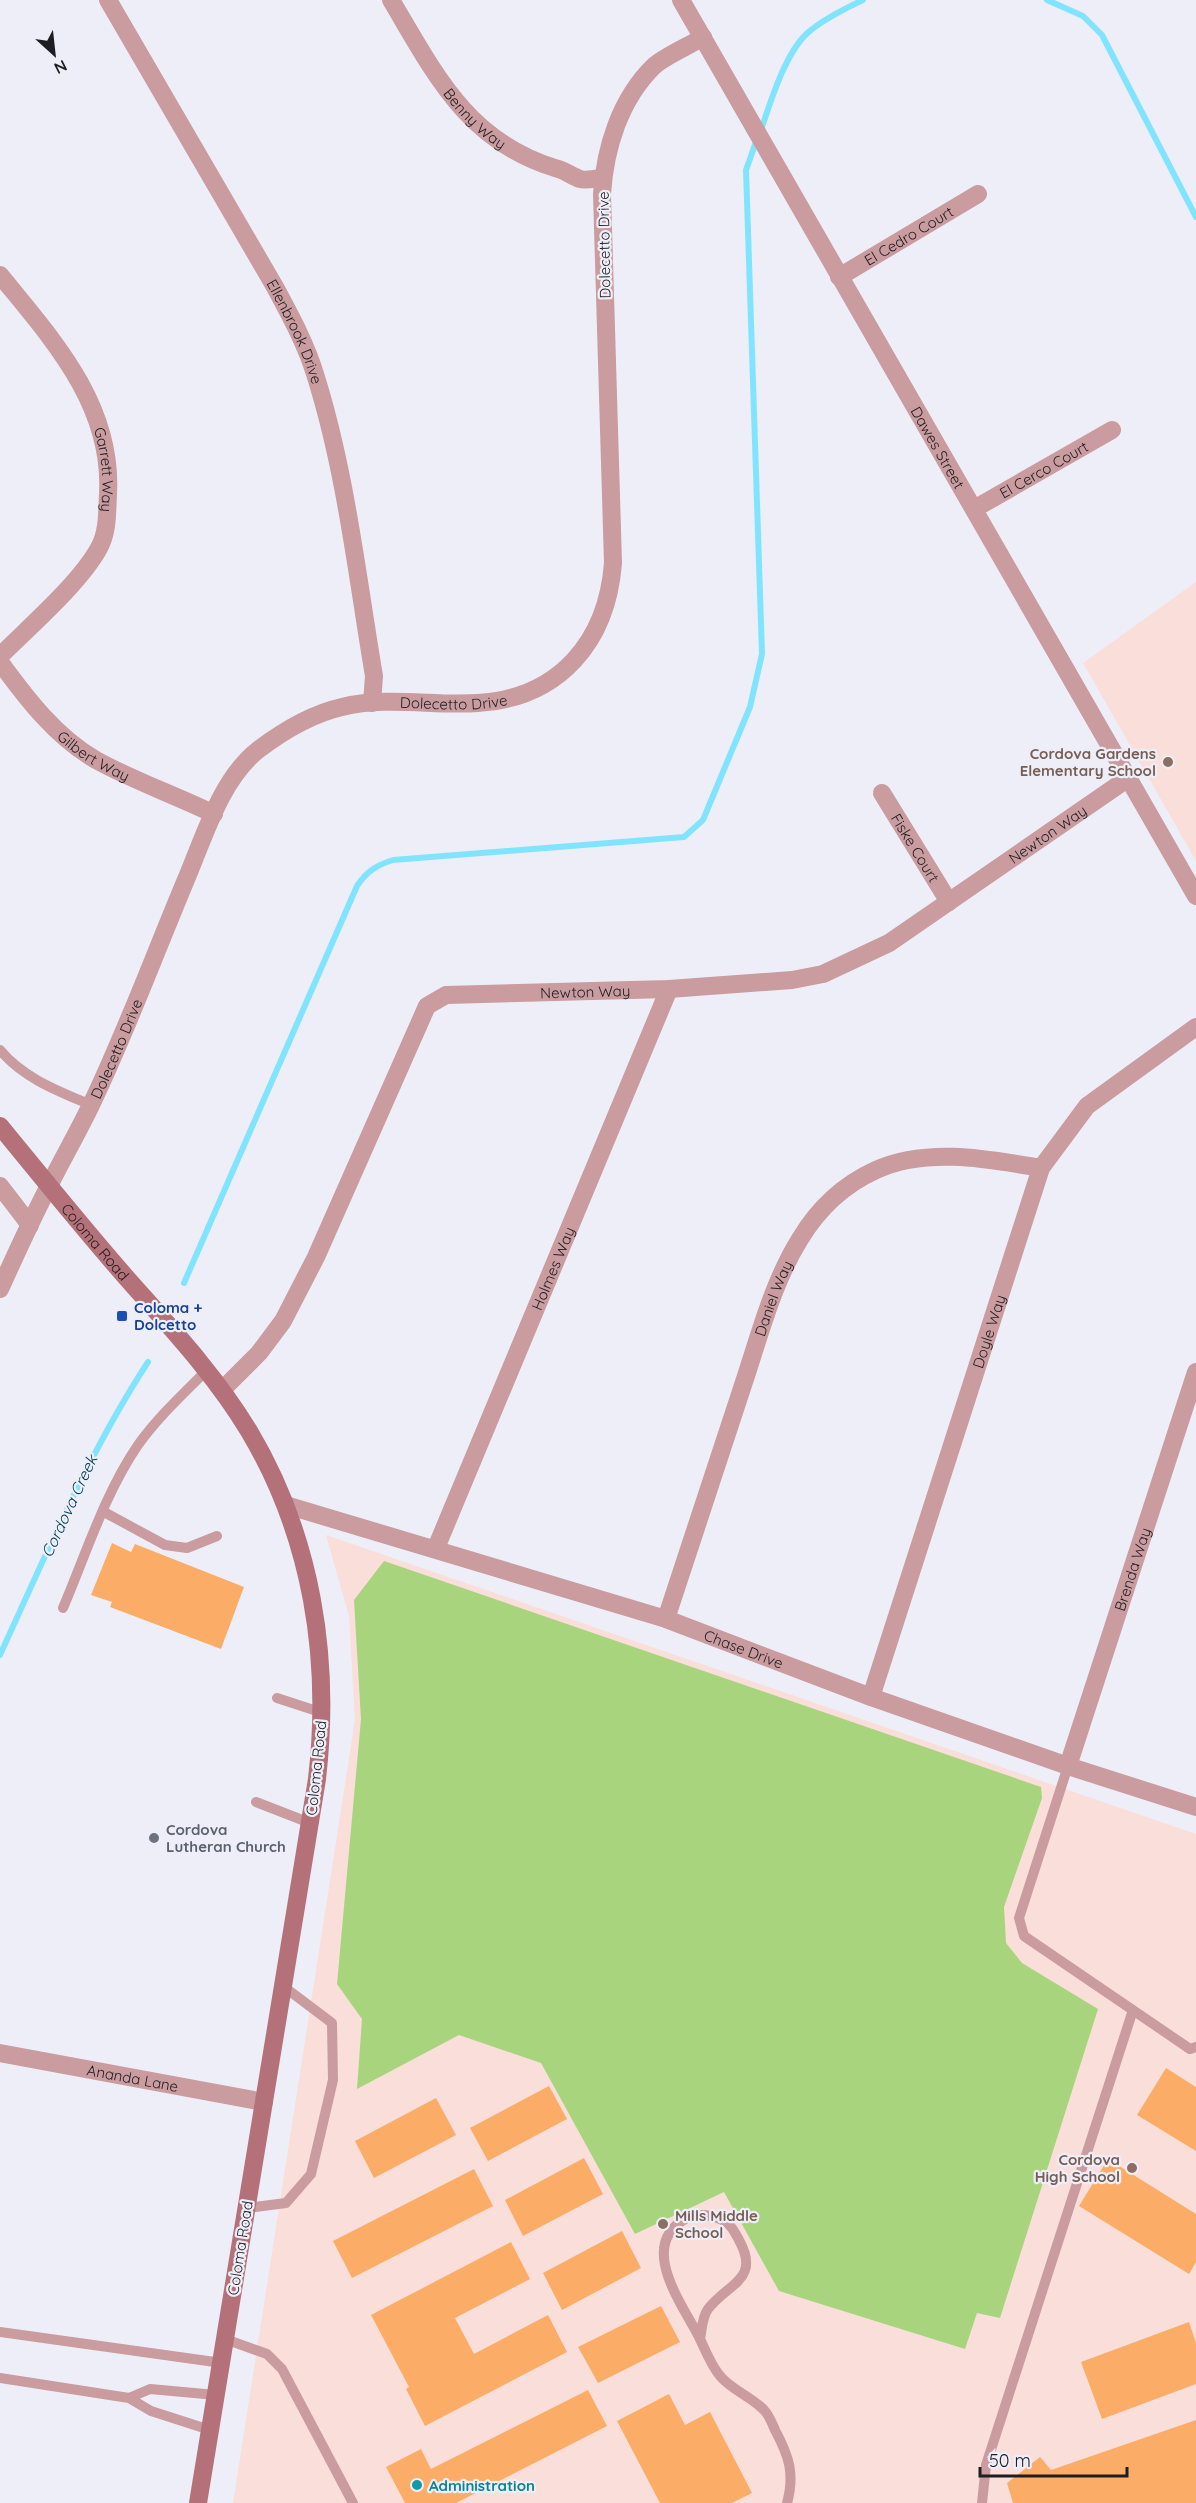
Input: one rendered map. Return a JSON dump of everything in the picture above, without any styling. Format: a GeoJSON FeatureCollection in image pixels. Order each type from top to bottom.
{"type":"FeatureCollection","features":[{"type":"Feature","properties":{"kind":"main road","name":"Coloma Road"},"geometry":{"type":"LineString","coordinates":[[0,1126],[48,1186],[207,1370],[249,1431],[286,1505],[304,1558],[316,1613],[322,1668],[323,1713],[320,1761],[198,2503]]}},
{"type":"Feature","properties":{"kind":"street","name":"Ellenbrook Drive"},"geometry":{"type":"LineString","coordinates":[[108,0],[275,287],[295,324],[315,372],[336,456],[374,676],[372,703]]}},
{"type":"Feature","properties":{"kind":"street","name":"Benny Way"},"geometry":{"type":"LineString","coordinates":[[392,0],[448,94],[467,116],[489,135],[514,151],[540,163],[569,172],[580,179],[603,178]]}},
{"type":"Feature","properties":{"kind":"street","name":"Dawes Street"},"geometry":{"type":"LineString","coordinates":[[681,0],[1196,896]]}},
{"type":"Feature","properties":{"kind":"street","name":"Dolecetto Drive"},"geometry":{"type":"LineString","coordinates":[[0,1288],[48,1186],[91,1105],[214,814],[242,766],[270,742],[317,715],[343,707],[372,703],[477,703],[506,700],[561,674],[589,643],[599,624],[611,587],[613,563],[603,178],[614,129],[641,81],[656,64],[703,38]]}},
{"type":"Feature","properties":{"kind":"street","name":"El Cedro Court"},"geometry":{"type":"LineString","coordinates":[[839,277],[978,194]]}},
{"type":"Feature","properties":{"kind":"street","name":"Garrett Way"},"geometry":{"type":"LineString","coordinates":[[0,275],[60,350],[78,378],[104,438],[109,479],[107,523],[99,548],[66,589],[0,656]]}},
{"type":"Feature","properties":{"kind":"street","name":"El Cerco Court"},"geometry":{"type":"LineString","coordinates":[[974,509],[1112,430]]}},
{"type":"Feature","properties":{"kind":"street","name":"Gilbert Way"},"geometry":{"type":"LineString","coordinates":[[0,662],[30,704],[71,743],[95,759],[136,780],[214,814]]}},
{"type":"Feature","properties":{"kind":"street","name":"Newton Way"},"geometry":{"type":"LineString","coordinates":[[222,1390],[259,1353],[283,1321],[316,1257],[426,1006],[446,995],[669,989],[792,980],[823,974],[889,943],[1127,779]]}},
{"type":"Feature","properties":{"kind":"street","name":"Fiske Court"},"geometry":{"type":"LineString","coordinates":[[882,793],[949,902]]}},
{"type":"Feature","properties":{"kind":"street","name":"Holmes Way"},"geometry":{"type":"LineString","coordinates":[[436,1548],[669,989]]}},
{"type":"Feature","properties":{"kind":"street","name":"Doyle Way"},"geometry":{"type":"LineString","coordinates":[[871,1697],[1041,1168],[1087,1106],[1196,1027]]}},
{"type":"Feature","properties":{"kind":"street","name":"Daniel Way"},"geometry":{"type":"LineString","coordinates":[[666,1619],[779,1277],[811,1221],[830,1199],[853,1183],[877,1169],[905,1162],[941,1156],[1041,1168]]}},
{"type":"Feature","properties":{"kind":"street"},"geometry":{"type":"LineString","coordinates":[[0,1186],[30,1225]]}},
{"type":"Feature","properties":{"kind":"street","name":"Brenda Way"},"geometry":{"type":"LineString","coordinates":[[1068,1766],[1196,1372]]}},
{"type":"Feature","properties":{"kind":"street","name":"Chase Drive"},"geometry":{"type":"LineString","coordinates":[[286,1505],[436,1548],[666,1619],[871,1697],[1068,1766],[1196,1807]]}},
{"type":"Feature","properties":{"kind":"street","name":"Ananda Lane"},"geometry":{"type":"LineString","coordinates":[[0,2054],[264,2102]]}},
{"type":"Feature","properties":{"kind":"lane"},"geometry":{"type":"LineString","coordinates":[[0,1050],[10,1062],[27,1075],[91,1105]]}},
{"type":"Feature","properties":{"kind":"lane"},"geometry":{"type":"LineString","coordinates":[[63,1608],[104,1512],[138,1445],[162,1415],[207,1370]]}},
{"type":"Feature","properties":{"kind":"lane"},"geometry":{"type":"LineString","coordinates":[[104,1512],[165,1545],[187,1548],[217,1536]]}},
{"type":"Feature","properties":{"kind":"lane"},"geometry":{"type":"LineString","coordinates":[[277,1698],[323,1713]]}},
{"type":"Feature","properties":{"kind":"lane"},"geometry":{"type":"LineString","coordinates":[[1068,1766],[1019,1918],[1024,1936],[1190,2049],[1196,2047]]}},
{"type":"Feature","properties":{"kind":"lane"},"geometry":{"type":"LineString","coordinates":[[256,1802],[310,1823]]}},
{"type":"Feature","properties":{"kind":"lane"},"geometry":{"type":"LineString","coordinates":[[247,2208],[286,2203],[311,2174],[333,2080],[332,2023],[283,1986]]}},
{"type":"Feature","properties":{"kind":"lane"},"geometry":{"type":"LineString","coordinates":[[982,2503],[986,2464],[1133,2010]]}},
{"type":"Feature","properties":{"kind":"lane"},"geometry":{"type":"LineString","coordinates":[[700,2339],[703,2320],[708,2309],[739,2282],[747,2266],[745,2250],[730,2223],[712,2215],[693,2215],[675,2224],[666,2240],[663,2257],[668,2279],[720,2377],[765,2411],[786,2452],[792,2470],[787,2503]]}},
{"type":"Feature","properties":{"kind":"lane"},"geometry":{"type":"LineString","coordinates":[[0,2332],[222,2363]]}},
{"type":"Feature","properties":{"kind":"lane"},"geometry":{"type":"LineString","coordinates":[[225,2339],[267,2354],[282,2369],[353,2503]]}},
{"type":"Feature","properties":{"kind":"lane"},"geometry":{"type":"LineString","coordinates":[[0,2378],[129,2398],[151,2411],[210,2430]]}},
{"type":"Feature","properties":{"kind":"lane"},"geometry":{"type":"LineString","coordinates":[[129,2398],[150,2389],[216,2396]]}},
{"type":"Feature","properties":{"kind":"shaded area","name":"Cordova Gardens Elementary School"},"geometry":{"type":"Polygon","coordinates":[[[1196,582],[1196,861],[1083,663],[1196,582]]]}},
{"type":"Feature","properties":{"kind":"shaded area","name":"Mills Middle School"},"geometry":{"type":"Polygon","coordinates":[[[326,1535],[1196,1834],[1196,2503],[233,2503],[355,1720],[349,1616],[326,1535]]]}},
{"type":"Feature","properties":{"kind":"green space"},"geometry":{"type":"Polygon","coordinates":[[[384,1561],[1041,1787],[1042,1798],[1004,1907],[1006,1943],[1022,1963],[1098,2009],[1000,2318],[977,2313],[965,2349],[779,2291],[724,2192],[635,2234],[541,2063],[459,2035],[357,2089],[362,2019],[337,1984],[361,1719],[354,1600],[384,1561]]]}},
{"type":"Feature","properties":{"kind":"building"},"geometry":{"type":"Polygon","coordinates":[[[112,1543],[131,1552],[135,1544],[244,1587],[221,1649],[110,1607],[112,1602],[91,1595],[112,1543]]]}},
{"type":"Feature","properties":{"kind":"building"},"geometry":{"type":"Polygon","coordinates":[[[1166,2068],[1196,2087],[1196,2151],[1137,2115],[1166,2068]]]}},
{"type":"Feature","properties":{"kind":"building"},"geometry":{"type":"Polygon","coordinates":[[[549,2086],[567,2119],[488,2161],[470,2128],[549,2086]]]}},
{"type":"Feature","properties":{"kind":"building"},"geometry":{"type":"Polygon","coordinates":[[[436,2098],[456,2135],[374,2178],[355,2141],[436,2098]]]}},
{"type":"Feature","properties":{"kind":"building"},"geometry":{"type":"Polygon","coordinates":[[[584,2158],[603,2194],[523,2236],[505,2200],[584,2158]]]}},
{"type":"Feature","properties":{"kind":"building"},"geometry":{"type":"Polygon","coordinates":[[[1108,2159],[1196,2214],[1196,2262],[1189,2274],[1079,2206],[1108,2159]]]}},
{"type":"Feature","properties":{"kind":"building"},"geometry":{"type":"Polygon","coordinates":[[[474,2169],[493,2206],[352,2278],[333,2241],[474,2169]]]}},
{"type":"Feature","properties":{"kind":"building"},"geometry":{"type":"Polygon","coordinates":[[[622,2231],[641,2268],[562,2310],[543,2273],[622,2231]]]}},
{"type":"Feature","properties":{"kind":"building"},"geometry":{"type":"Polygon","coordinates":[[[511,2242],[530,2279],[455,2318],[474,2354],[548,2315],[567,2352],[425,2426],[406,2389],[409,2387],[371,2315],[511,2242]]]}},
{"type":"Feature","properties":{"kind":"building"},"geometry":{"type":"Polygon","coordinates":[[[661,2306],[680,2342],[598,2383],[578,2347],[661,2306]]]}},
{"type":"Feature","properties":{"kind":"building"},"geometry":{"type":"Polygon","coordinates":[[[1189,2322],[1196,2343],[1196,2384],[1102,2419],[1081,2362],[1189,2322]]]}},
{"type":"Feature","properties":{"kind":"building"},"geometry":{"type":"Polygon","coordinates":[[[588,2390],[607,2426],[456,2503],[405,2503],[386,2467],[421,2449],[431,2469],[588,2390]]]}},
{"type":"Feature","properties":{"kind":"building"},"geometry":{"type":"Polygon","coordinates":[[[669,2394],[685,2425],[710,2412],[752,2493],[732,2503],[660,2503],[617,2421],[669,2394]]]}},
{"type":"Feature","properties":{"kind":"building"},"geometry":{"type":"Polygon","coordinates":[[[1196,2420],[1196,2503],[1013,2503],[1007,2483],[1040,2457],[1051,2470],[1196,2420]]]}},
{"type":"Feature","properties":{"kind":"waterway"},"geometry":{"type":"LineString","coordinates":[[761,130],[780,76],[802,39],[823,21],[863,0]]}},
{"type":"Feature","properties":{"kind":"waterway"},"geometry":{"type":"LineString","coordinates":[[1047,0],[1083,16],[1102,35],[1196,217]]}},
{"type":"Feature","properties":{"kind":"waterway"},"geometry":{"type":"LineString","coordinates":[[184,1283],[357,886],[369,872],[393,860],[684,837],[703,820],[750,707],[762,654],[746,170],[757,139]]}},
{"type":"Feature","properties":{"kind":"waterway","name":"Cordova Creek"},"geometry":{"type":"LineString","coordinates":[[0,1655],[87,1469],[148,1362]]}},
{"type":"Feature","properties":{"kind":"place","name":"Cordova Gardens Elementary School"},"geometry":{"type":"Point","coordinates":[1168,762]}},
{"type":"Feature","properties":{"kind":"place","name":"Coloma + Dolcetto"},"geometry":{"type":"Point","coordinates":[122,1316]}},
{"type":"Feature","properties":{"kind":"place","name":"Cordova Lutheran Church"},"geometry":{"type":"Point","coordinates":[154,1838]}},
{"type":"Feature","properties":{"kind":"place","name":"Cordova High School"},"geometry":{"type":"Point","coordinates":[1132,2168]}},
{"type":"Feature","properties":{"kind":"place","name":"Mills Middle School"},"geometry":{"type":"Point","coordinates":[663,2224]}},
{"type":"Feature","properties":{"kind":"place","name":"Administration"},"geometry":{"type":"Point","coordinates":[417,2485]}}]}
